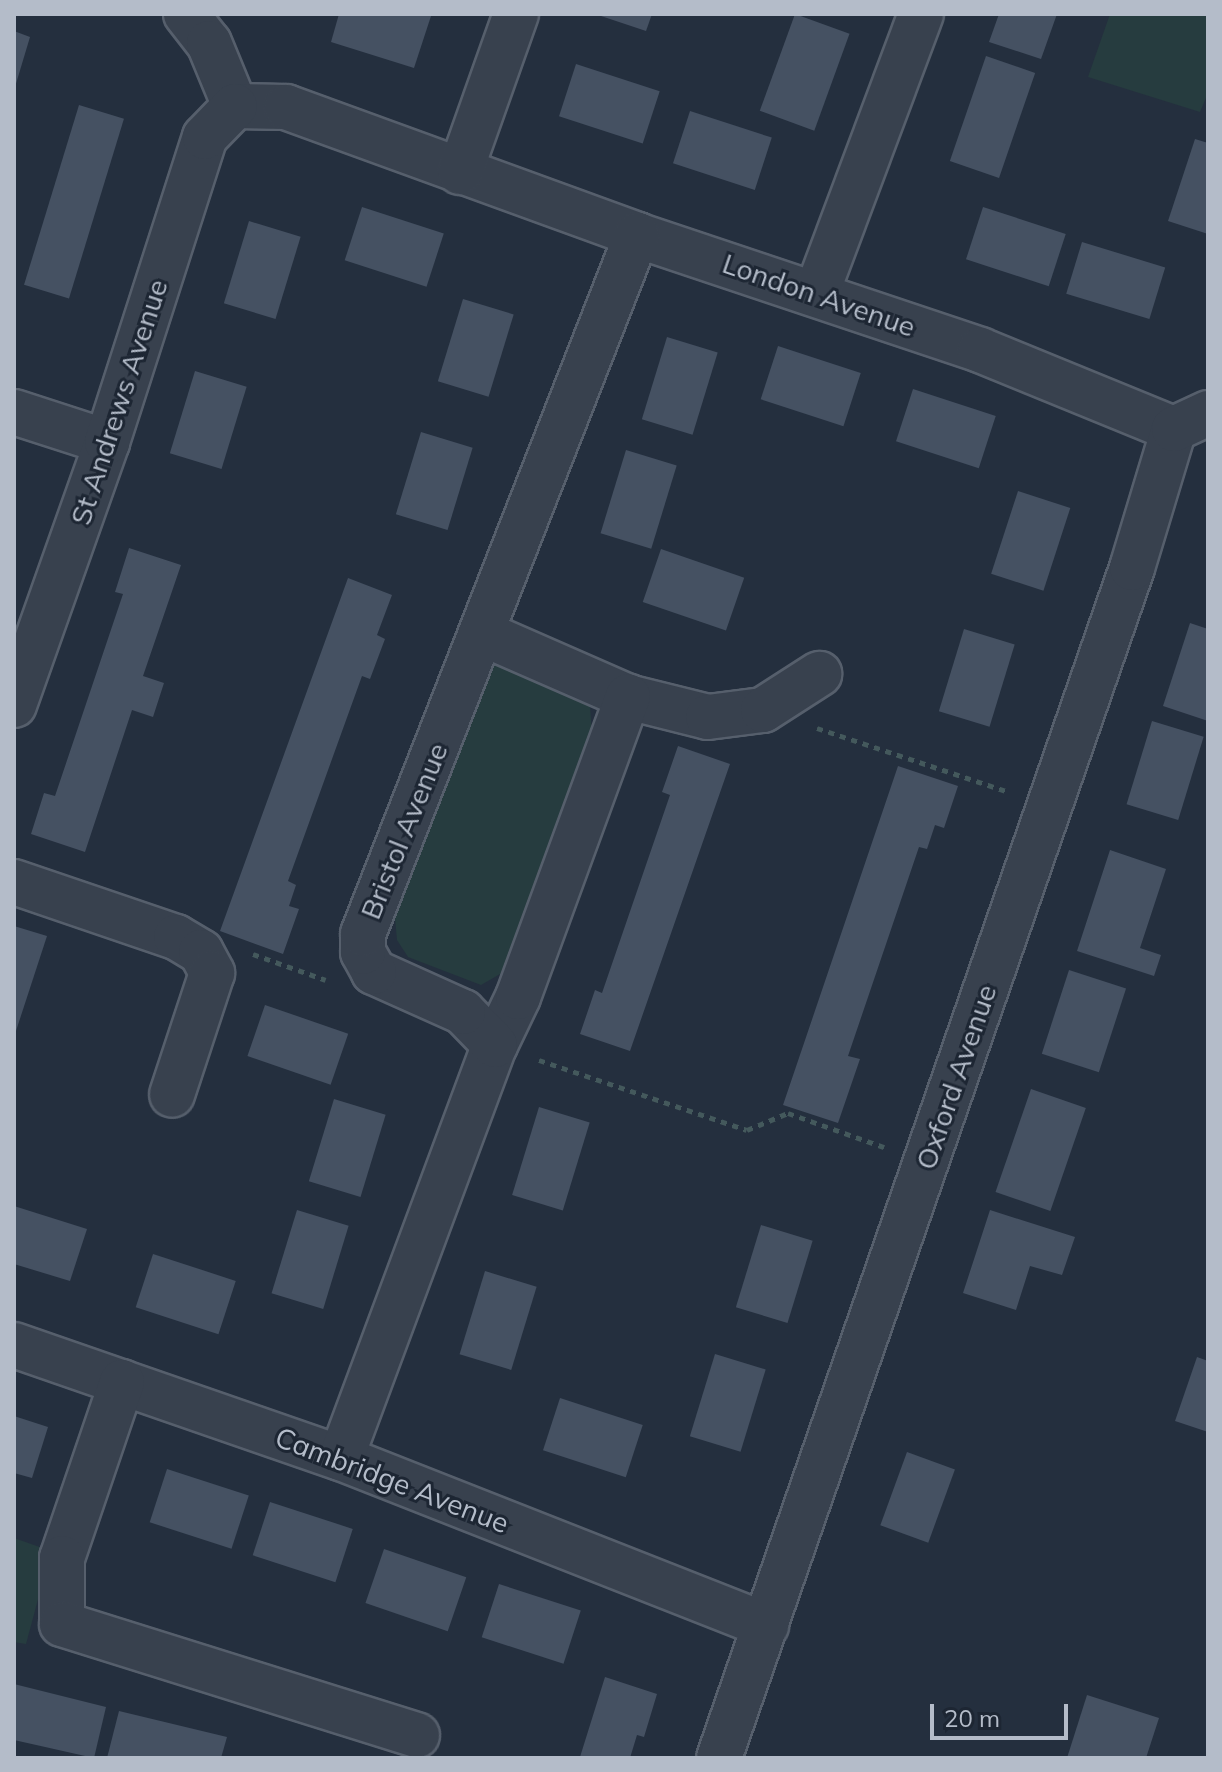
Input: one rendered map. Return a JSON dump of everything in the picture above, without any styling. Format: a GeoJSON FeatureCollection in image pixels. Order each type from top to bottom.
{"type":"FeatureCollection","features":[{"type":"Feature","properties":{"kind":"street"},"geometry":{"type":"LineString","coordinates":[[186,14],[209,43],[235,106]]}},
{"type":"Feature","properties":{"kind":"street"},"geometry":{"type":"LineString","coordinates":[[460,172],[516,14]]}},
{"type":"Feature","properties":{"kind":"street"},"geometry":{"type":"LineString","coordinates":[[817,292],[921,14]]}},
{"type":"Feature","properties":{"kind":"street","name":"London Avenue"},"geometry":{"type":"LineString","coordinates":[[235,106],[286,107],[637,235],[817,292],[1191,421]]}},
{"type":"Feature","properties":{"kind":"street","name":"St Andrews Avenue"},"geometry":{"type":"LineString","coordinates":[[14,705],[107,442],[205,137],[235,106]]}},
{"type":"Feature","properties":{"kind":"street","name":"Bristol Avenue"},"geometry":{"type":"LineString","coordinates":[[374,972],[363,952],[363,934],[484,634],[637,235]]}},
{"type":"Feature","properties":{"kind":"street"},"geometry":{"type":"LineString","coordinates":[[14,412],[107,442]]}},
{"type":"Feature","properties":{"kind":"street","name":"Oxford Avenue"},"geometry":{"type":"LineString","coordinates":[[719,1758],[1132,568],[1191,421]]}},
{"type":"Feature","properties":{"kind":"street"},"geometry":{"type":"LineString","coordinates":[[484,634],[628,697],[708,717],[763,710],[819,674]]}},
{"type":"Feature","properties":{"kind":"street"},"geometry":{"type":"LineString","coordinates":[[341,1458],[495,1045],[518,997],[628,697]]}},
{"type":"Feature","properties":{"kind":"street"},"geometry":{"type":"LineString","coordinates":[[14,882],[176,937],[201,952],[212,973],[172,1095]]}},
{"type":"Feature","properties":{"kind":"street"},"geometry":{"type":"LineString","coordinates":[[374,972],[463,1012],[495,1045]]}},
{"type":"Feature","properties":{"kind":"street","name":"Cambridge Avenue"},"geometry":{"type":"LineString","coordinates":[[14,1345],[341,1458],[766,1625]]}},
{"type":"Feature","properties":{"kind":"street"},"geometry":{"type":"LineString","coordinates":[[122,1382],[62,1558],[62,1624],[417,1735]]}},
{"type":"Feature","properties":{"kind":"path"},"geometry":{"type":"LineString","coordinates":[[763,710],[1050,806]]}},
{"type":"Feature","properties":{"kind":"path"},"geometry":{"type":"LineString","coordinates":[[201,952],[239,949],[334,983],[374,972]]}},
{"type":"Feature","properties":{"kind":"path"},"geometry":{"type":"LineString","coordinates":[[495,1045],[747,1130],[788,1113],[926,1162]]}},
{"type":"Feature","properties":{"kind":"green space"},"geometry":{"type":"Polygon","coordinates":[[[1110,14],[1208,14],[1208,93],[1200,112],[1088,77],[1110,14]]]}},
{"type":"Feature","properties":{"kind":"green space"},"geometry":{"type":"Polygon","coordinates":[[[495,664],[572,689],[590,706],[592,734],[507,970],[481,985],[408,957],[397,940],[394,907],[477,672],[495,664]]]}},
{"type":"Feature","properties":{"kind":"green space"},"geometry":{"type":"Polygon","coordinates":[[[14,1538],[51,1551],[26,1644],[14,1642],[14,1538]]]}},
{"type":"Feature","properties":{"kind":"building"},"geometry":{"type":"Polygon","coordinates":[[[339,14],[431,16],[414,68],[331,42],[339,14]]]}},
{"type":"Feature","properties":{"kind":"building"},"geometry":{"type":"Polygon","coordinates":[[[595,14],[652,14],[646,31],[595,14]]]}},
{"type":"Feature","properties":{"kind":"building"},"geometry":{"type":"Polygon","coordinates":[[[795,14],[850,34],[814,131],[760,111],[795,14]]]}},
{"type":"Feature","properties":{"kind":"building"},"geometry":{"type":"Polygon","coordinates":[[[999,14],[1057,14],[1041,59],[989,42],[999,14]]]}},
{"type":"Feature","properties":{"kind":"building"},"geometry":{"type":"Polygon","coordinates":[[[14,31],[30,37],[15,87],[14,87],[14,31]]]}},
{"type":"Feature","properties":{"kind":"building"},"geometry":{"type":"Polygon","coordinates":[[[986,56],[1035,73],[999,178],[950,161],[986,56]]]}},
{"type":"Feature","properties":{"kind":"building"},"geometry":{"type":"Polygon","coordinates":[[[576,64],[660,91],[643,144],[559,116],[576,64]]]}},
{"type":"Feature","properties":{"kind":"building"},"geometry":{"type":"Polygon","coordinates":[[[79,105],[124,119],[69,299],[24,285],[79,105]]]}},
{"type":"Feature","properties":{"kind":"building"},"geometry":{"type":"Polygon","coordinates":[[[690,111],[772,138],[755,190],[673,163],[690,111]]]}},
{"type":"Feature","properties":{"kind":"building"},"geometry":{"type":"Polygon","coordinates":[[[1195,139],[1208,143],[1208,234],[1168,221],[1195,139]]]}},
{"type":"Feature","properties":{"kind":"building"},"geometry":{"type":"Polygon","coordinates":[[[362,207],[444,234],[426,287],[345,260],[362,207]]]}},
{"type":"Feature","properties":{"kind":"building"},"geometry":{"type":"Polygon","coordinates":[[[983,207],[1066,234],[1049,286],[966,259],[983,207]]]}},
{"type":"Feature","properties":{"kind":"building"},"geometry":{"type":"Polygon","coordinates":[[[249,221],[301,237],[275,319],[224,303],[249,221]]]}},
{"type":"Feature","properties":{"kind":"building"},"geometry":{"type":"Polygon","coordinates":[[[1082,242],[1165,267],[1149,319],[1066,294],[1082,242]]]}},
{"type":"Feature","properties":{"kind":"building"},"geometry":{"type":"Polygon","coordinates":[[[463,299],[514,314],[489,397],[438,381],[463,299]]]}},
{"type":"Feature","properties":{"kind":"building"},"geometry":{"type":"Polygon","coordinates":[[[667,337],[718,352],[693,435],[642,419],[667,337]]]}},
{"type":"Feature","properties":{"kind":"building"},"geometry":{"type":"Polygon","coordinates":[[[778,346],[861,373],[843,426],[761,399],[778,346]]]}},
{"type":"Feature","properties":{"kind":"building"},"geometry":{"type":"Polygon","coordinates":[[[195,371],[247,387],[221,469],[170,453],[195,371]]]}},
{"type":"Feature","properties":{"kind":"building"},"geometry":{"type":"Polygon","coordinates":[[[913,389],[996,416],[979,468],[896,441],[913,389]]]}},
{"type":"Feature","properties":{"kind":"building"},"geometry":{"type":"Polygon","coordinates":[[[421,432],[473,448],[447,530],[396,514],[421,432]]]}},
{"type":"Feature","properties":{"kind":"building"},"geometry":{"type":"Polygon","coordinates":[[[626,450],[677,465],[651,549],[601,533],[626,450]]]}},
{"type":"Feature","properties":{"kind":"building"},"geometry":{"type":"Polygon","coordinates":[[[1018,491],[1070,508],[1043,591],[991,574],[1018,491]]]}},
{"type":"Feature","properties":{"kind":"building"},"geometry":{"type":"Polygon","coordinates":[[[129,548],[181,565],[143,676],[164,683],[153,717],[132,710],[85,852],[31,834],[44,793],[55,796],[123,594],[115,592],[129,548]]]}},
{"type":"Feature","properties":{"kind":"building"},"geometry":{"type":"Polygon","coordinates":[[[661,549],[744,578],[726,631],[643,602],[661,549]]]}},
{"type":"Feature","properties":{"kind":"building"},"geometry":{"type":"Polygon","coordinates":[[[348,578],[392,595],[377,635],[385,639],[370,679],[362,676],[288,881],[296,885],[289,906],[299,909],[283,954],[220,931],[348,578]]]}},
{"type":"Feature","properties":{"kind":"building"},"geometry":{"type":"Polygon","coordinates":[[[1190,623],[1208,629],[1208,721],[1163,706],[1190,623]]]}},
{"type":"Feature","properties":{"kind":"building"},"geometry":{"type":"Polygon","coordinates":[[[964,629],[1015,644],[990,727],[939,711],[964,629]]]}},
{"type":"Feature","properties":{"kind":"building"},"geometry":{"type":"Polygon","coordinates":[[[1152,721],[1204,737],[1178,820],[1127,804],[1152,721]]]}},
{"type":"Feature","properties":{"kind":"building"},"geometry":{"type":"Polygon","coordinates":[[[678,746],[730,764],[630,1051],[580,1034],[595,990],[602,993],[670,795],[662,792],[678,746]]]}},
{"type":"Feature","properties":{"kind":"building"},"geometry":{"type":"Polygon","coordinates":[[[898,766],[958,786],[944,828],[935,825],[927,849],[919,847],[848,1056],[860,1059],[838,1123],[783,1105],[898,766]]]}},
{"type":"Feature","properties":{"kind":"building"},"geometry":{"type":"Polygon","coordinates":[[[1110,850],[1166,869],[1140,948],[1161,955],[1154,976],[1077,951],[1110,850]]]}},
{"type":"Feature","properties":{"kind":"building"},"geometry":{"type":"Polygon","coordinates":[[[14,926],[47,936],[15,1034],[14,1034],[14,926]]]}},
{"type":"Feature","properties":{"kind":"building"},"geometry":{"type":"Polygon","coordinates":[[[1069,970],[1126,989],[1099,1072],[1042,1054],[1069,970]]]}},
{"type":"Feature","properties":{"kind":"building"},"geometry":{"type":"Polygon","coordinates":[[[265,1005],[348,1034],[331,1085],[247,1056],[265,1005]]]}},
{"type":"Feature","properties":{"kind":"building"},"geometry":{"type":"Polygon","coordinates":[[[1031,1089],[1086,1108],[1050,1211],[996,1192],[1031,1089]]]}},
{"type":"Feature","properties":{"kind":"building"},"geometry":{"type":"Polygon","coordinates":[[[334,1099],[386,1115],[360,1197],[309,1181],[334,1099]]]}},
{"type":"Feature","properties":{"kind":"building"},"geometry":{"type":"Polygon","coordinates":[[[539,1107],[590,1122],[563,1210],[512,1195],[539,1107]]]}},
{"type":"Feature","properties":{"kind":"building"},"geometry":{"type":"Polygon","coordinates":[[[14,1206],[87,1229],[70,1281],[14,1264],[14,1206]]]}},
{"type":"Feature","properties":{"kind":"building"},"geometry":{"type":"Polygon","coordinates":[[[297,1210],[349,1226],[323,1309],[272,1293],[297,1210]]]}},
{"type":"Feature","properties":{"kind":"building"},"geometry":{"type":"Polygon","coordinates":[[[990,1210],[1075,1237],[1062,1275],[1030,1266],[1016,1310],[963,1293],[990,1210]]]}},
{"type":"Feature","properties":{"kind":"building"},"geometry":{"type":"Polygon","coordinates":[[[761,1225],[813,1241],[787,1323],[736,1307],[761,1225]]]}},
{"type":"Feature","properties":{"kind":"building"},"geometry":{"type":"Polygon","coordinates":[[[153,1254],[236,1281],[218,1334],[136,1307],[153,1254]]]}},
{"type":"Feature","properties":{"kind":"building"},"geometry":{"type":"Polygon","coordinates":[[[485,1271],[537,1287],[511,1370],[460,1354],[485,1271]]]}},
{"type":"Feature","properties":{"kind":"building"},"geometry":{"type":"Polygon","coordinates":[[[715,1354],[766,1369],[741,1452],[690,1436],[715,1354]]]}},
{"type":"Feature","properties":{"kind":"building"},"geometry":{"type":"Polygon","coordinates":[[[1197,1357],[1208,1361],[1208,1432],[1175,1421],[1197,1357]]]}},
{"type":"Feature","properties":{"kind":"building"},"geometry":{"type":"Polygon","coordinates":[[[560,1398],[643,1425],[626,1477],[543,1450],[560,1398]]]}},
{"type":"Feature","properties":{"kind":"building"},"geometry":{"type":"Polygon","coordinates":[[[14,1416],[48,1427],[32,1478],[14,1473],[14,1416]]]}},
{"type":"Feature","properties":{"kind":"building"},"geometry":{"type":"Polygon","coordinates":[[[907,1452],[955,1469],[928,1543],[880,1525],[907,1452]]]}},
{"type":"Feature","properties":{"kind":"building"},"geometry":{"type":"Polygon","coordinates":[[[167,1469],[249,1496],[231,1549],[150,1522],[167,1469]]]}},
{"type":"Feature","properties":{"kind":"building"},"geometry":{"type":"Polygon","coordinates":[[[270,1502],[353,1529],[335,1582],[253,1555],[270,1502]]]}},
{"type":"Feature","properties":{"kind":"building"},"geometry":{"type":"Polygon","coordinates":[[[384,1549],[466,1577],[448,1631],[365,1603],[384,1549]]]}},
{"type":"Feature","properties":{"kind":"building"},"geometry":{"type":"Polygon","coordinates":[[[499,1584],[581,1611],[563,1664],[482,1637],[499,1584]]]}},
{"type":"Feature","properties":{"kind":"building"},"geometry":{"type":"Polygon","coordinates":[[[605,1677],[657,1694],[644,1737],[637,1735],[630,1758],[580,1757],[605,1677]]]}},
{"type":"Feature","properties":{"kind":"building"},"geometry":{"type":"Polygon","coordinates":[[[14,1684],[106,1707],[94,1758],[14,1740],[14,1684]]]}},
{"type":"Feature","properties":{"kind":"building"},"geometry":{"type":"Polygon","coordinates":[[[1087,1695],[1159,1718],[1146,1758],[1067,1758],[1087,1695]]]}},
{"type":"Feature","properties":{"kind":"building"},"geometry":{"type":"Polygon","coordinates":[[[119,1711],[227,1737],[221,1758],[107,1758],[119,1711]]]}}]}
